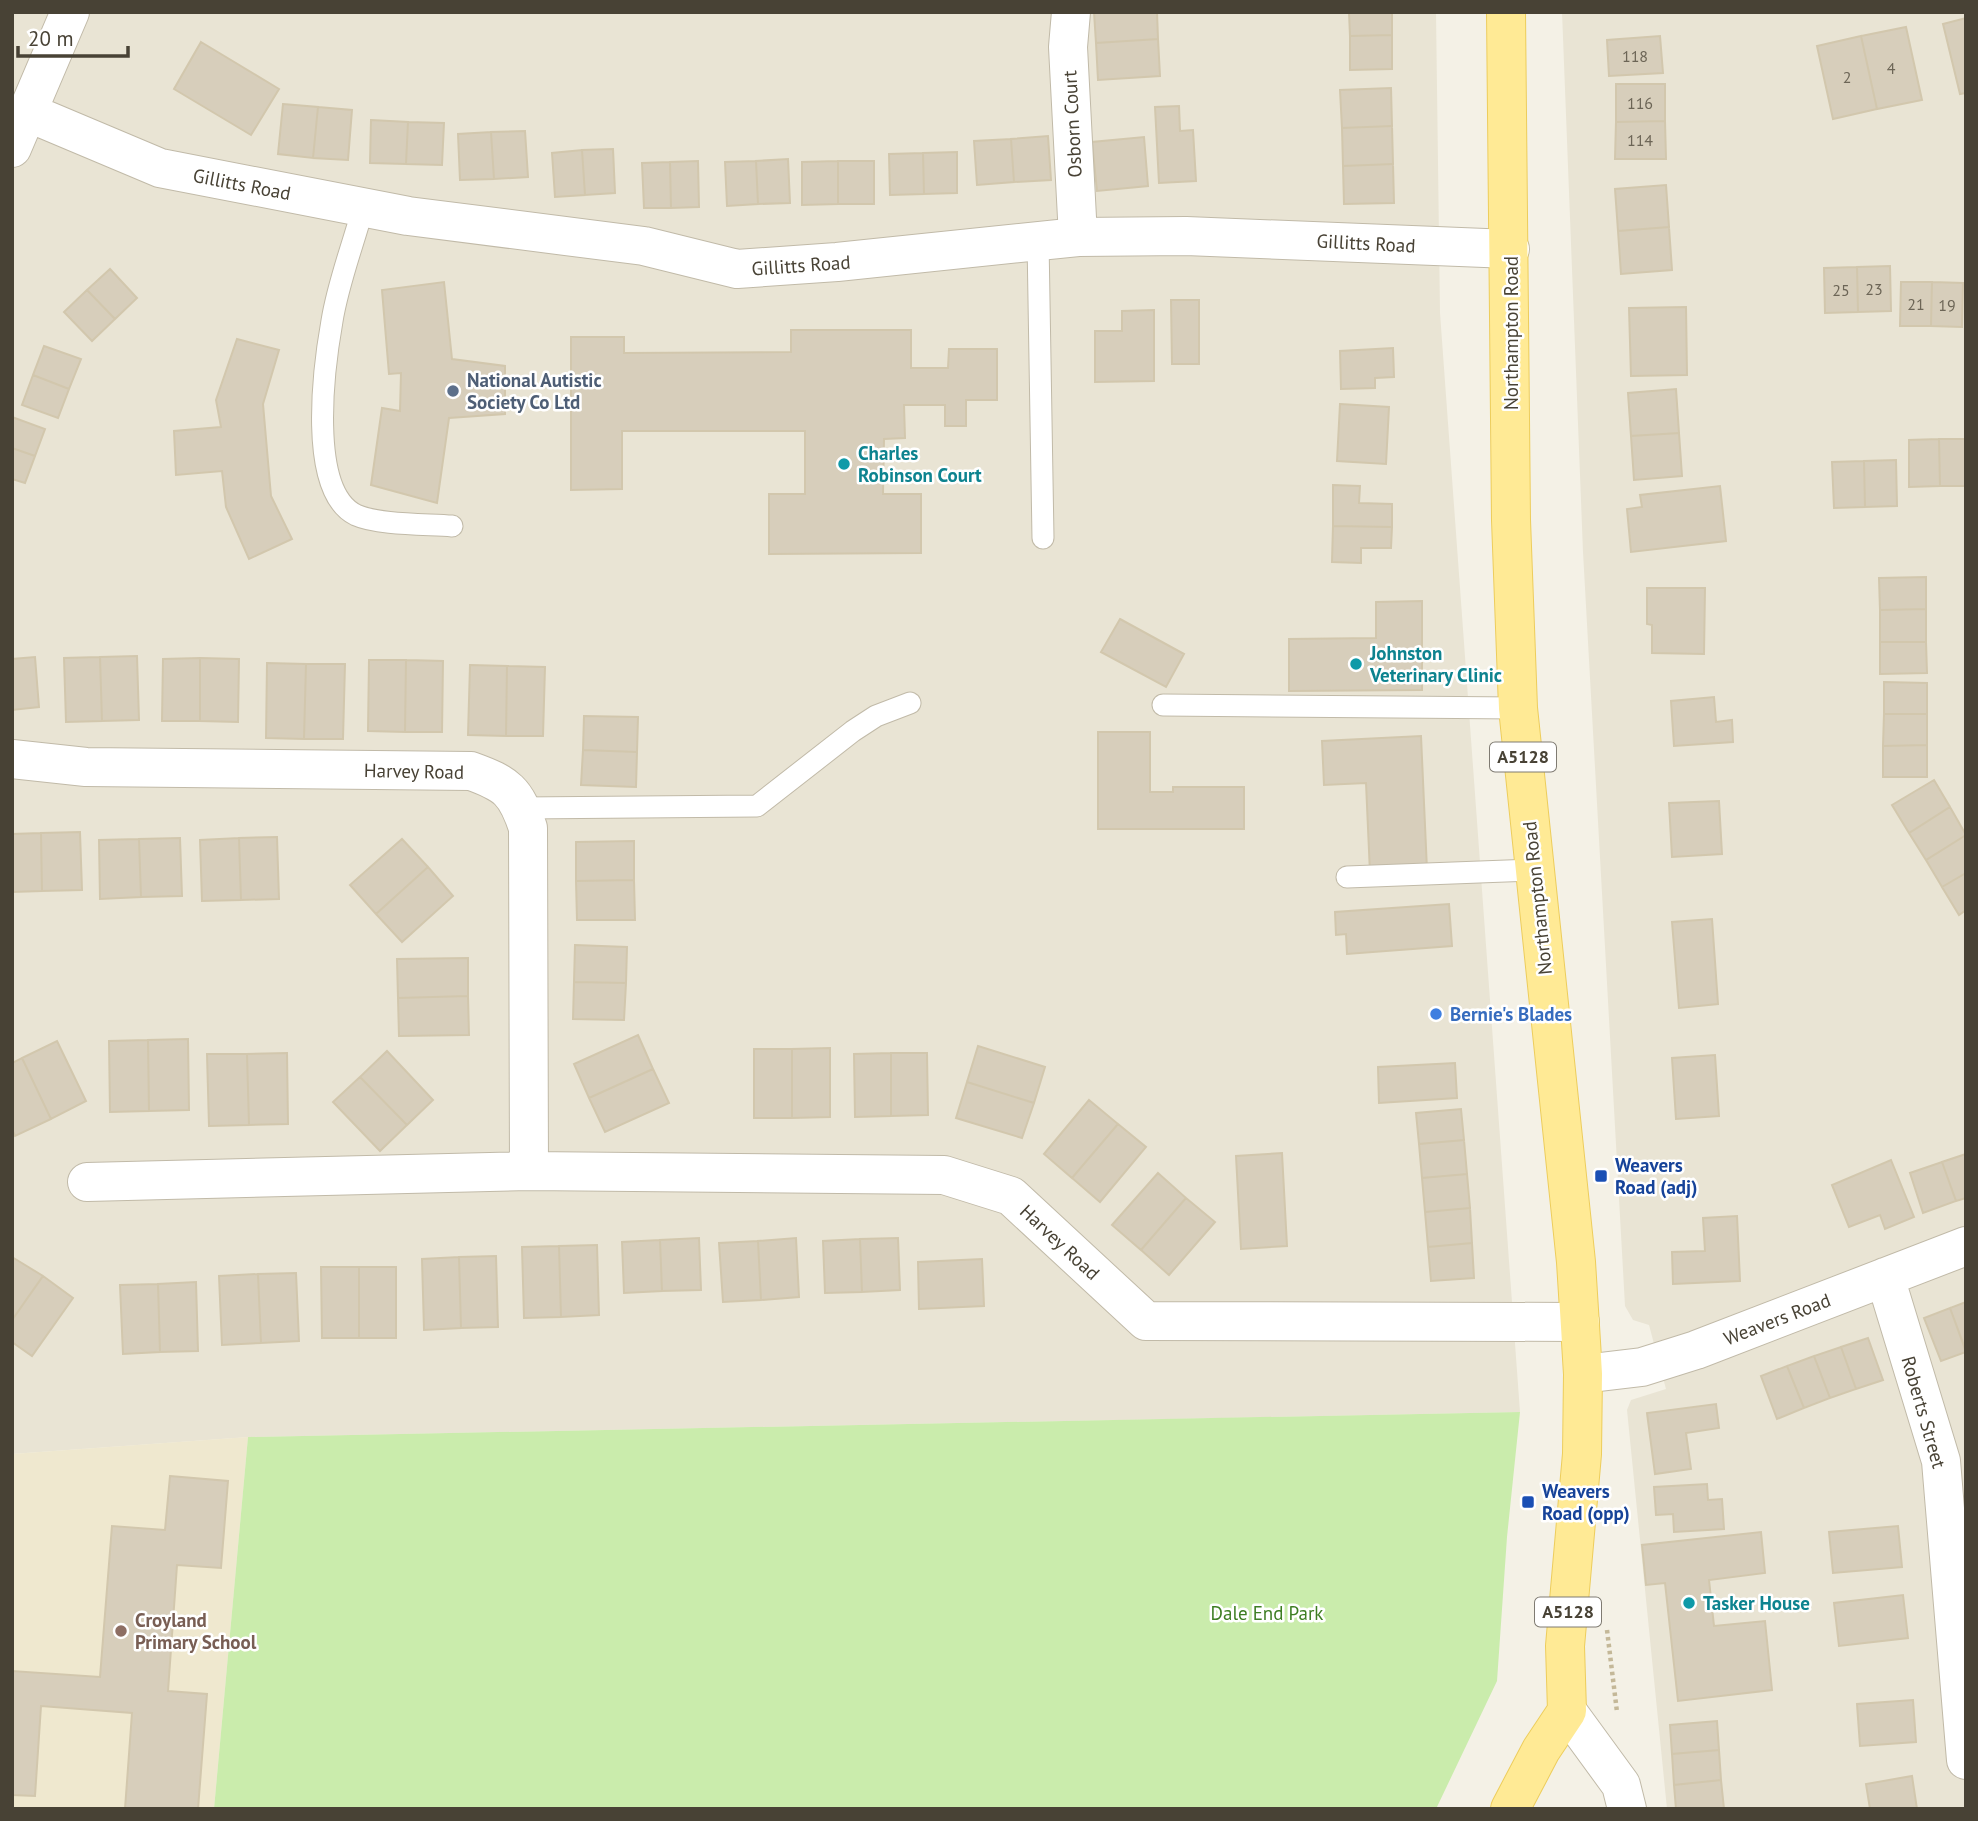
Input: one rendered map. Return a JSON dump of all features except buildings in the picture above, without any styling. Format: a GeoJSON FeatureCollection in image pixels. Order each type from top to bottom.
{"type":"FeatureCollection","features":[{"type":"Feature","properties":{"kind":"main road","name":"Northampton Road"},"geometry":{"type":"LineString","coordinates":[[1506,12],[1511,520],[1518,708],[1583,1374],[1582,1454],[1565,1646],[1567,1711]]}},
{"type":"Feature","properties":{"kind":"main road"},"geometry":{"type":"LineString","coordinates":[[1510,1809],[1541,1750],[1567,1711]]}},
{"type":"Feature","properties":{"kind":"street"},"geometry":{"type":"LineString","coordinates":[[12,148],[70,12]]}},
{"type":"Feature","properties":{"kind":"street","name":"Osborn Court"},"geometry":{"type":"LineString","coordinates":[[1070,12],[1068,47],[1078,237]]}},
{"type":"Feature","properties":{"kind":"street","name":"Gillitts Road"},"geometry":{"type":"LineString","coordinates":[[27,112],[160,168],[408,216],[645,246],[737,270],[1078,237],[1199,236],[1510,249]]}},
{"type":"Feature","properties":{"kind":"street","name":"Harvey Road"},"geometry":{"type":"LineString","coordinates":[[12,759],[86,767],[471,771],[502,782],[522,808],[528,828],[530,1171]]}},
{"type":"Feature","properties":{"kind":"street","name":"Harvey Road"},"geometry":{"type":"LineString","coordinates":[[87,1182],[530,1171],[944,1175],[1011,1196],[1146,1321],[1580,1322]]}},
{"type":"Feature","properties":{"kind":"street","name":"Weavers Road"},"geometry":{"type":"LineString","coordinates":[[1583,1374],[1642,1367],[1966,1246]]}},
{"type":"Feature","properties":{"kind":"street","name":"Roberts Street"},"geometry":{"type":"LineString","coordinates":[[1885,1278],[1941,1461],[1966,1760]]}},
{"type":"Feature","properties":{"kind":"street"},"geometry":{"type":"LineString","coordinates":[[1567,1711],[1621,1785],[1627,1809]]}},
{"type":"Feature","properties":{"kind":"lane"},"geometry":{"type":"LineString","coordinates":[[363,208],[332,319],[323,386],[326,454],[331,488],[342,504],[357,515],[452,526]]}},
{"type":"Feature","properties":{"kind":"lane"},"geometry":{"type":"LineString","coordinates":[[1038,241],[1043,538]]}},
{"type":"Feature","properties":{"kind":"lane"},"geometry":{"type":"LineString","coordinates":[[1163,705],[1249,703],[1518,708]]}},
{"type":"Feature","properties":{"kind":"lane"},"geometry":{"type":"LineString","coordinates":[[522,808],[757,806],[853,731],[876,716],[910,704]]}},
{"type":"Feature","properties":{"kind":"lane"},"geometry":{"type":"LineString","coordinates":[[1347,877],[1534,870]]}},
{"type":"Feature","properties":{"kind":"path"},"geometry":{"type":"LineString","coordinates":[[1607,1625],[1611,1680],[1618,1719]]}},
{"type":"Feature","properties":{"kind":"shaded area"},"geometry":{"type":"Polygon","coordinates":[[[12,12],[1436,12],[1440,313],[1520,1412],[249,1437],[12,1454],[12,12]]]}},
{"type":"Feature","properties":{"kind":"shaded area"},"geometry":{"type":"Polygon","coordinates":[[[1562,12],[1966,12],[1966,1809],[1667,1809],[1627,1410],[1631,1400],[1666,1389],[1649,1325],[1633,1320],[1625,1306],[1583,552],[1562,12]]]}},
{"type":"Feature","properties":{"kind":"shaded area","name":"Croyland Primary School"},"geometry":{"type":"Polygon","coordinates":[[[248,1437],[214,1809],[12,1809],[12,1454],[248,1437]]]}},
{"type":"Feature","properties":{"kind":"green space","name":"Dale End Park"},"geometry":{"type":"Polygon","coordinates":[[[1520,1412],[1507,1537],[1497,1681],[1436,1809],[214,1809],[248,1437],[1520,1412]]]}},
{"type":"Feature","properties":{"kind":"place","name":"National Autistic Society Co Ltd"},"geometry":{"type":"Point","coordinates":[453,391]}},
{"type":"Feature","properties":{"kind":"place","name":"Charles Robinson Court"},"geometry":{"type":"Point","coordinates":[844,464]}},
{"type":"Feature","properties":{"kind":"place","name":"Johnston Veterinary Clinic"},"geometry":{"type":"Point","coordinates":[1356,664]}},
{"type":"Feature","properties":{"kind":"place","name":"Bernie's Blades"},"geometry":{"type":"Point","coordinates":[1436,1014]}},
{"type":"Feature","properties":{"kind":"place","name":"Weavers Road (adj)"},"geometry":{"type":"Point","coordinates":[1601,1176]}},
{"type":"Feature","properties":{"kind":"place","name":"Weavers Road (opp)"},"geometry":{"type":"Point","coordinates":[1528,1502]}},
{"type":"Feature","properties":{"kind":"place","name":"Tasker House"},"geometry":{"type":"Point","coordinates":[1689,1603]}},
{"type":"Feature","properties":{"kind":"place","name":"Croyland Primary School"},"geometry":{"type":"Point","coordinates":[121,1631]}}]}
